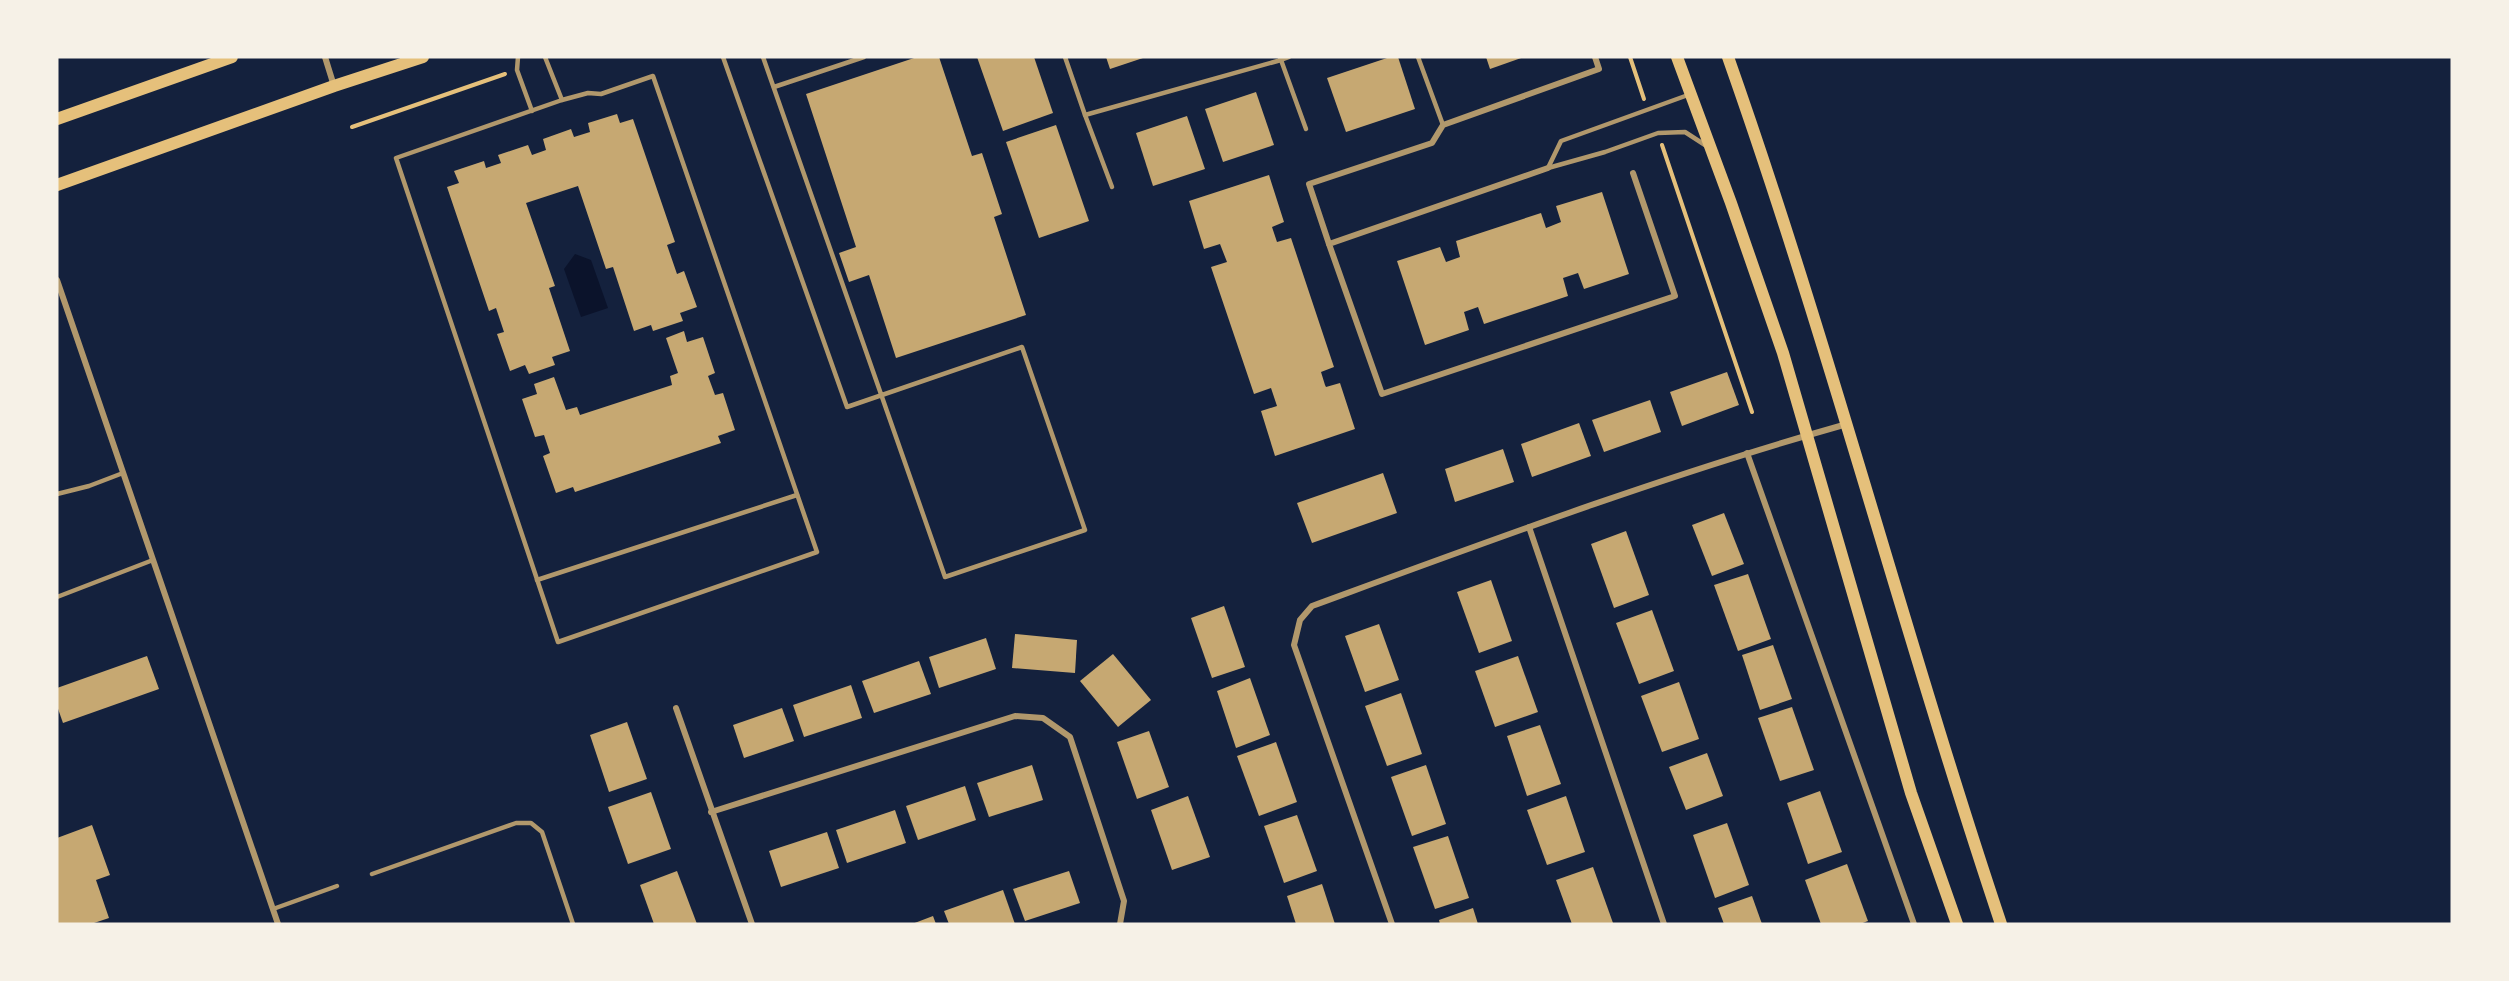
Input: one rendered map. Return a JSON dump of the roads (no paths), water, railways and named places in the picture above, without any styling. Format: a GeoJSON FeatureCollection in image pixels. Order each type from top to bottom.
{"type":"FeatureCollection","features":[{"type":"Feature","properties":{"kind":"main road"},"geometry":{"type":"LineString","coordinates":[[57,119],[232,57]]}},
{"type":"Feature","properties":{"kind":"main road"},"geometry":{"type":"LineString","coordinates":[[57,184],[423,57]]}},
{"type":"Feature","properties":{"kind":"main road"},"geometry":{"type":"LineString","coordinates":[[1677,57],[1779,343],[1911,793],[1957,924]]}},
{"type":"Feature","properties":{"kind":"main road"},"geometry":{"type":"LineString","coordinates":[[1728,57],[1764,158],[1847,424],[1950,772],[2001,924]]}},
{"type":"Feature","properties":{"kind":"street"},"geometry":{"type":"LineString","coordinates":[[325,57],[334,86]]}},
{"type":"Feature","properties":{"kind":"street"},"geometry":{"type":"LineString","coordinates":[[1594,57],[1599,69],[1443,125],[1432,143],[1309,184],[1382,394],[1676,296],[1633,173]]}},
{"type":"Feature","properties":{"kind":"street"},"geometry":{"type":"LineString","coordinates":[[1329,244],[1548,168]]}},
{"type":"Feature","properties":{"kind":"street"},"geometry":{"type":"LineString","coordinates":[[57,280],[278,924]]}},
{"type":"Feature","properties":{"kind":"street"},"geometry":{"type":"LineString","coordinates":[[1392,924],[1294,645],[1300,620],[1312,606],[1529,527],[1747,453],[1847,424]]}},
{"type":"Feature","properties":{"kind":"street"},"geometry":{"type":"LineString","coordinates":[[1747,453],[1914,924]]}},
{"type":"Feature","properties":{"kind":"street"},"geometry":{"type":"LineString","coordinates":[[1529,527],[1664,924]]}},
{"type":"Feature","properties":{"kind":"street"},"geometry":{"type":"LineString","coordinates":[[676,708],[752,924]]}},
{"type":"Feature","properties":{"kind":"street"},"geometry":{"type":"LineString","coordinates":[[711,812],[1014,716],[1043,718],[1070,737],[1124,901],[1120,924]]}},
{"type":"Feature","properties":{"kind":"lane"},"geometry":{"type":"LineString","coordinates":[[518,57],[518,70],[532,111]]}},
{"type":"Feature","properties":{"kind":"lane"},"geometry":{"type":"LineString","coordinates":[[545,57],[562,100]]}},
{"type":"Feature","properties":{"kind":"lane"},"geometry":{"type":"LineString","coordinates":[[723,57],[847,407],[880,395],[1022,347],[1085,530],[945,578],[880,395],[763,57]]}},
{"type":"Feature","properties":{"kind":"lane"},"geometry":{"type":"LineString","coordinates":[[774,87],[864,57]]}},
{"type":"Feature","properties":{"kind":"lane"},"geometry":{"type":"LineString","coordinates":[[1065,57],[1112,187]]}},
{"type":"Feature","properties":{"kind":"lane"},"geometry":{"type":"LineString","coordinates":[[1085,115],[1288,57]]}},
{"type":"Feature","properties":{"kind":"lane"},"geometry":{"type":"LineString","coordinates":[[1418,57],[1443,125]]}},
{"type":"Feature","properties":{"kind":"lane"},"geometry":{"type":"LineString","coordinates":[[1280,58],[1306,129]]}},
{"type":"Feature","properties":{"kind":"lane"},"geometry":{"type":"LineString","coordinates":[[653,76],[817,552],[558,642],[396,158],[562,100],[588,93],[601,94],[653,76]]}},
{"type":"Feature","properties":{"kind":"lane"},"geometry":{"type":"LineString","coordinates":[[1548,168],[1561,141],[1691,94]]}},
{"type":"Feature","properties":{"kind":"lane"},"geometry":{"type":"LineString","coordinates":[[1548,168],[1605,152],[1658,133],[1685,132],[1710,148]]}},
{"type":"Feature","properties":{"kind":"lane"},"geometry":{"type":"LineString","coordinates":[[57,494],[89,486],[123,473]]}},
{"type":"Feature","properties":{"kind":"lane"},"geometry":{"type":"LineString","coordinates":[[537,580],[798,495]]}},
{"type":"Feature","properties":{"kind":"lane"},"geometry":{"type":"LineString","coordinates":[[57,597],[153,560]]}},
{"type":"Feature","properties":{"kind":"lane"},"geometry":{"type":"LineString","coordinates":[[372,874],[516,823],[531,823],[542,832],[573,924]]}},
{"type":"Feature","properties":{"kind":"lane"},"geometry":{"type":"LineString","coordinates":[[273,909],[337,886]]}},
{"type":"Feature","properties":{"kind":"water"},"geometry":{"type":"Polygon","coordinates":[[[575,254],[591,260],[608,308],[581,317],[564,269],[575,254]]]}}]}
